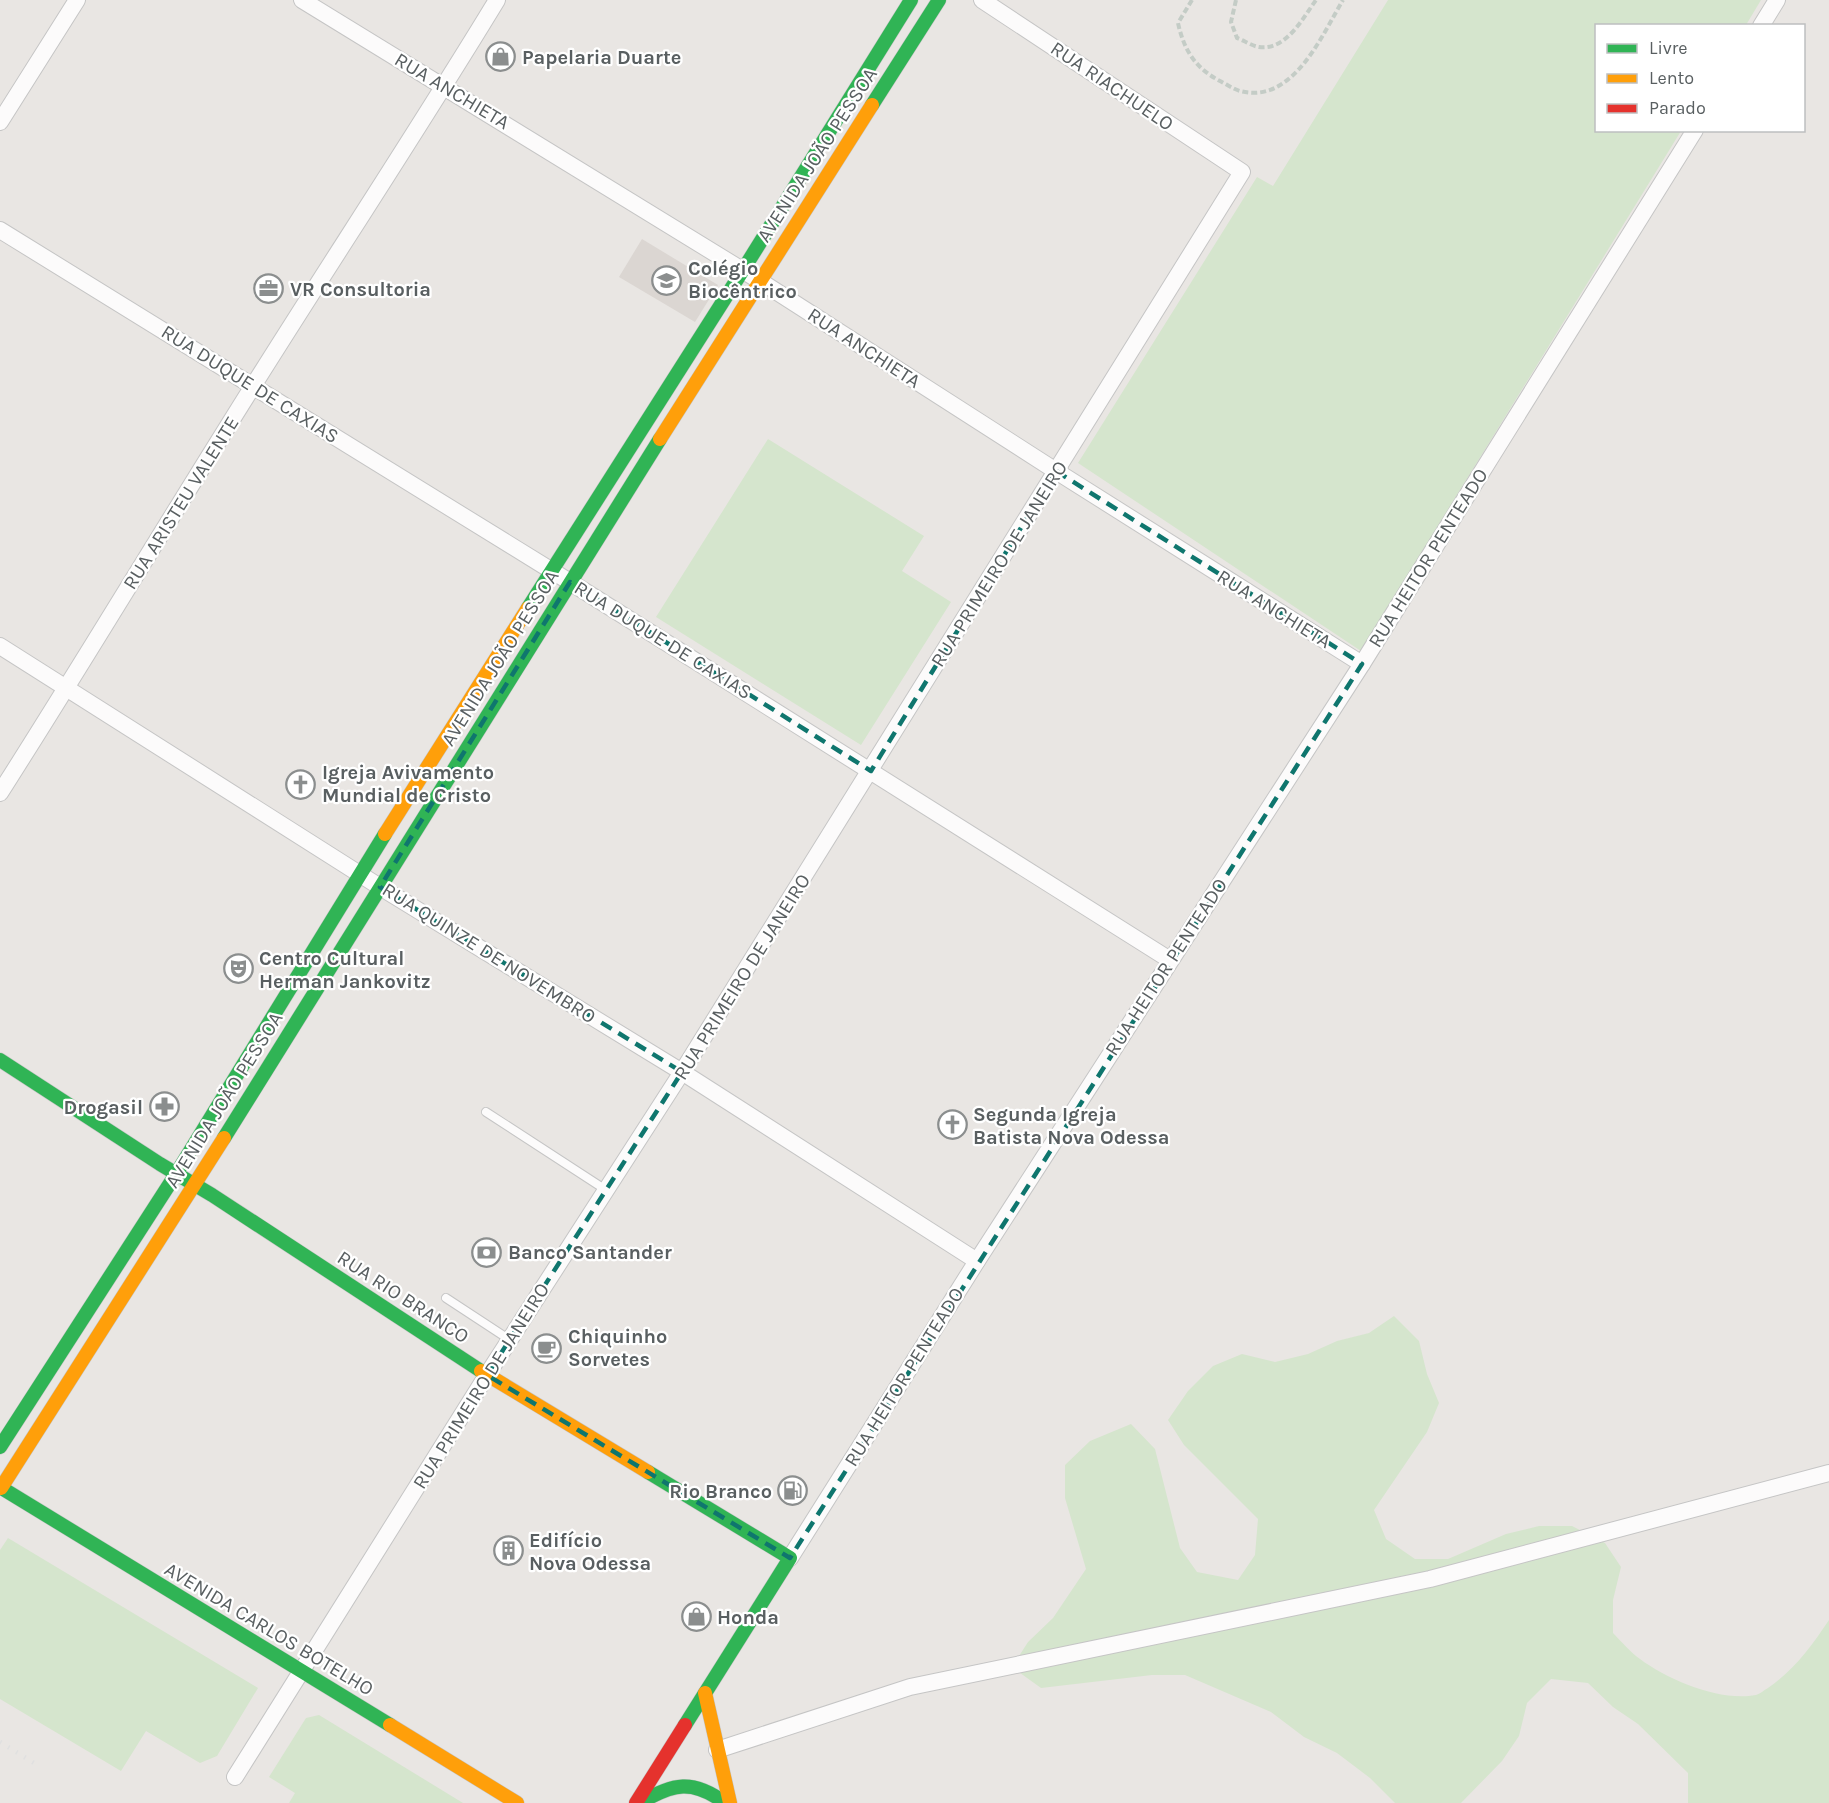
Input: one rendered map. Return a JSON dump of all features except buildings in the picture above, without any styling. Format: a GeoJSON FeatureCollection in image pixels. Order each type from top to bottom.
{"type":"FeatureCollection","features":[{"type":"Feature","properties":{"kind":"main road","name":"AVENIDA JOÃO PESSOA"},"geometry":{"type":"LineString","coordinates":[[0,1447],[176,1174],[360,873],[743,270],[910,0]]}},
{"type":"Feature","properties":{"kind":"main road","name":"AVENIDA JOÃO PESSOA"},"geometry":{"type":"LineString","coordinates":[[0,1488],[195,1184],[602,530],[939,0]]}},
{"type":"Feature","properties":{"kind":"main road"},"geometry":{"type":"LineString","coordinates":[[874,59],[893,72]]}},
{"type":"Feature","properties":{"kind":"main road"},"geometry":{"type":"LineString","coordinates":[[821,144],[840,156]]}},
{"type":"Feature","properties":{"kind":"main road"},"geometry":{"type":"LineString","coordinates":[[771,224],[789,236]]}},
{"type":"Feature","properties":{"kind":"main road"},"geometry":{"type":"LineString","coordinates":[[690,353],[707,365]]}},
{"type":"Feature","properties":{"kind":"main road"},"geometry":{"type":"LineString","coordinates":[[641,429],[658,441]]}},
{"type":"Feature","properties":{"kind":"main road"},"geometry":{"type":"LineString","coordinates":[[584,518],[602,530]]}},
{"type":"Feature","properties":{"kind":"main road"},"geometry":{"type":"LineString","coordinates":[[505,642],[525,654]]}},
{"type":"Feature","properties":{"kind":"main road"},"geometry":{"type":"LineString","coordinates":[[454,724],[474,737]]}},
{"type":"Feature","properties":{"kind":"main road"},"geometry":{"type":"LineString","coordinates":[[402,806],[423,819]]}},
{"type":"Feature","properties":{"kind":"main road"},"geometry":{"type":"LineString","coordinates":[[310,955],[330,968]]}},
{"type":"Feature","properties":{"kind":"main road"},"geometry":{"type":"LineString","coordinates":[[266,1026],[286,1038]]}},
{"type":"Feature","properties":{"kind":"main road","name":"RUA RIO BRANCO"},"geometry":{"type":"LineString","coordinates":[[0,1060],[487,1375],[790,1558]]}},
{"type":"Feature","properties":{"kind":"main road"},"geometry":{"type":"LineString","coordinates":[[221,1100],[240,1112]]}},
{"type":"Feature","properties":{"kind":"main road"},"geometry":{"type":"LineString","coordinates":[[130,1244],[150,1255]]}},
{"type":"Feature","properties":{"kind":"main road","name":"AVENIDA CARLOS BOTELHO"},"geometry":{"type":"LineString","coordinates":[[0,1488],[518,1803]]}},
{"type":"Feature","properties":{"kind":"main road","name":"RUA HEITOR PENTEADO"},"geometry":{"type":"LineString","coordinates":[[638,1803],[790,1558]]}},
{"type":"Feature","properties":{"kind":"main road"},"geometry":{"type":"LineString","coordinates":[[705,1693],[730,1803]]}},
{"type":"Feature","properties":{"kind":"main road"},"geometry":{"type":"LineString","coordinates":[[638,1803],[666,1788],[687,1786],[716,1795],[725,1803]]}},
{"type":"Feature","properties":{"kind":"street"},"geometry":{"type":"LineString","coordinates":[[0,122],[77,0]]}},
{"type":"Feature","properties":{"kind":"street","name":"RUA ANCHIETA"},"geometry":{"type":"LineString","coordinates":[[302,0],[760,280],[1056,471],[1362,664]]}},
{"type":"Feature","properties":{"kind":"street","name":"RUA ARISTEU VALENTE"},"geometry":{"type":"LineString","coordinates":[[0,793],[253,385],[445,86],[497,0]]}},
{"type":"Feature","properties":{"kind":"street","name":"RUA RIACHUELO"},"geometry":{"type":"LineString","coordinates":[[982,0],[1242,172]]}},
{"type":"Feature","properties":{"kind":"street"},"geometry":{"type":"LineString","coordinates":[[1762,24],[1777,0]]}},
{"type":"Feature","properties":{"kind":"street","name":"RUA HEITOR PENTEADO"},"geometry":{"type":"LineString","coordinates":[[790,1558],[1170,960],[1362,664],[1694,132]]}},
{"type":"Feature","properties":{"kind":"street","name":"RUA PRIMEIRO DE JANEIRO"},"geometry":{"type":"LineString","coordinates":[[235,1777],[487,1375],[682,1072],[871,771],[1242,172]]}},
{"type":"Feature","properties":{"kind":"street","name":"RUA DUQUE DE CAXIAS"},"geometry":{"type":"LineString","coordinates":[[0,230],[551,570],[1170,960]]}},
{"type":"Feature","properties":{"kind":"street","name":"RUA QUINZE DE NOVEMBRO"},"geometry":{"type":"LineString","coordinates":[[0,646],[380,887],[682,1072],[977,1262]]}},
{"type":"Feature","properties":{"kind":"street"},"geometry":{"type":"LineString","coordinates":[[717,1750],[910,1687],[1430,1579],[1829,1473]]}},
{"type":"Feature","properties":{"kind":"lane"},"geometry":{"type":"LineString","coordinates":[[486,1112],[606,1190]]}},
{"type":"Feature","properties":{"kind":"lane"},"geometry":{"type":"LineString","coordinates":[[446,1298],[510,1340]]}},
{"type":"Feature","properties":{"kind":"path"},"geometry":{"type":"LineString","coordinates":[[1192,0],[1178,23],[1182,39],[1191,58],[1213,77],[1240,91],[1261,92],[1281,85],[1298,72],[1316,47],[1343,0]]}},
{"type":"Feature","properties":{"kind":"path"},"geometry":{"type":"LineString","coordinates":[[1236,0],[1231,22],[1237,38],[1259,47],[1278,45],[1298,26],[1316,0]]}},
{"type":"Feature","properties":{"kind":"highlighted area"},"geometry":{"type":"Polygon","coordinates":[[[1056,471],[1362,664],[790,1558],[487,1375],[682,1072],[380,887],[570,582],[871,771],[1056,471]]]}},
{"type":"Feature","properties":{"kind":"shaded area","name":"Colégio Biocêntrico"},"geometry":{"type":"Polygon","coordinates":[[[642,239],[718,285],[695,322],[619,277],[642,239]]]}},
{"type":"Feature","properties":{"kind":"green space"},"geometry":{"type":"Polygon","coordinates":[[[1388,0],[1761,0],[1747,24],[1595,24],[1595,132],[1680,132],[1361,651],[1078,463],[1257,177],[1273,186],[1388,0]]]}},
{"type":"Feature","properties":{"kind":"green space"},"geometry":{"type":"Polygon","coordinates":[[[768,439],[924,536],[902,571],[951,602],[861,745],[656,617],[768,439]]]}},
{"type":"Feature","properties":{"kind":"green space"},"geometry":{"type":"Polygon","coordinates":[[[1394,1316],[1419,1341],[1427,1374],[1439,1403],[1427,1432],[1374,1510],[1386,1539],[1415,1559],[1448,1559],[1506,1534],[1539,1526],[1572,1526],[1605,1543],[1621,1567],[1613,1600],[1613,1633],[1629,1650],[1652,1667],[1695,1688],[1727,1695],[1756,1695],[1768,1688],[1802,1657],[1829,1620],[1829,1803],[1688,1803],[1688,1773],[1638,1724],[1613,1707],[1588,1683],[1551,1679],[1527,1703],[1519,1736],[1502,1761],[1461,1803],[1395,1803],[1370,1778],[1337,1753],[1304,1737],[1271,1712],[1185,1675],[1152,1675],[1041,1688],[1012,1667],[1028,1642],[1053,1618],[1086,1569],[1065,1498],[1065,1465],[1090,1441],[1131,1424],[1155,1449],[1180,1548],[1197,1572],[1238,1580],[1255,1555],[1258,1519],[1184,1445],[1168,1420],[1188,1391],[1213,1366],[1242,1354],[1275,1362],[1308,1354],[1337,1341],[1369,1333],[1394,1316]]]}},
{"type":"Feature","properties":{"kind":"green space"},"geometry":{"type":"Polygon","coordinates":[[[8,1538],[258,1688],[217,1756],[200,1763],[146,1731],[121,1771],[0,1699],[0,1550],[8,1538]]]}},
{"type":"Feature","properties":{"kind":"green space"},"geometry":{"type":"Polygon","coordinates":[[[319,1715],[463,1803],[289,1803],[295,1793],[269,1777],[306,1718],[319,1715]]]}},
{"type":"Feature","properties":{"kind":"railway"},"geometry":{"type":"LineString","coordinates":[[0,1742],[34,1763]]}},
{"type":"Feature","properties":{"kind":"traffic: fast"},"geometry":{"type":"LineString","coordinates":[[528,608],[911,0]]}},
{"type":"Feature","properties":{"kind":"traffic: fast"},"geometry":{"type":"LineString","coordinates":[[872,105],[939,0]]}},
{"type":"Feature","properties":{"kind":"traffic: fast"},"geometry":{"type":"LineString","coordinates":[[224,1138],[660,439]]}},
{"type":"Feature","properties":{"kind":"traffic: fast"},"geometry":{"type":"LineString","coordinates":[[0,1447],[176,1174],[385,834]]}},
{"type":"Feature","properties":{"kind":"traffic: fast"},"geometry":{"type":"LineString","coordinates":[[0,1060],[481,1371]]}},
{"type":"Feature","properties":{"kind":"traffic: fast"},"geometry":{"type":"LineString","coordinates":[[648,1472],[790,1558],[685,1725]]}},
{"type":"Feature","properties":{"kind":"traffic: fast"},"geometry":{"type":"LineString","coordinates":[[0,1487],[390,1725]]}},
{"type":"Feature","properties":{"kind":"traffic: fast"},"geometry":{"type":"LineString","coordinates":[[640,1803],[663,1791],[683,1786],[703,1790],[725,1803]]}},
{"type":"Feature","properties":{"kind":"traffic: slow"},"geometry":{"type":"LineString","coordinates":[[660,439],[872,105]]}},
{"type":"Feature","properties":{"kind":"traffic: slow"},"geometry":{"type":"LineString","coordinates":[[385,834],[528,608]]}},
{"type":"Feature","properties":{"kind":"traffic: slow"},"geometry":{"type":"LineString","coordinates":[[1,1488],[224,1138]]}},
{"type":"Feature","properties":{"kind":"traffic: slow"},"geometry":{"type":"LineString","coordinates":[[481,1371],[648,1472]]}},
{"type":"Feature","properties":{"kind":"traffic: slow"},"geometry":{"type":"LineString","coordinates":[[705,1693],[730,1803]]}},
{"type":"Feature","properties":{"kind":"traffic: slow"},"geometry":{"type":"LineString","coordinates":[[390,1725],[517,1803]]}},
{"type":"Feature","properties":{"kind":"traffic: jam"},"geometry":{"type":"LineString","coordinates":[[636,1803],[685,1725]]}},
{"type":"Feature","properties":{"kind":"place","name":"Papelaria Duarte"},"geometry":{"type":"Point","coordinates":[501,57]}},
{"type":"Feature","properties":{"kind":"place","name":"Colégio Biocêntrico"},"geometry":{"type":"Point","coordinates":[667,280]}},
{"type":"Feature","properties":{"kind":"place","name":"VR Consultoria"},"geometry":{"type":"Point","coordinates":[269,289]}},
{"type":"Feature","properties":{"kind":"place","name":"Igreja Avivamento Mundial de Cristo"},"geometry":{"type":"Point","coordinates":[301,784]}},
{"type":"Feature","properties":{"kind":"place","name":"Centro Cultural Herman Jankovitz"},"geometry":{"type":"Point","coordinates":[238,969]}},
{"type":"Feature","properties":{"kind":"place","name":"Drogasil"},"geometry":{"type":"Point","coordinates":[164,1107]}},
{"type":"Feature","properties":{"kind":"place","name":"Segunda Igreja Batista Nova Odessa"},"geometry":{"type":"Point","coordinates":[952,1125]}},
{"type":"Feature","properties":{"kind":"place","name":"Banco Santander"},"geometry":{"type":"Point","coordinates":[487,1252]}},
{"type":"Feature","properties":{"kind":"place","name":"Chiquinho Sorvetes"},"geometry":{"type":"Point","coordinates":[547,1348]}},
{"type":"Feature","properties":{"kind":"place","name":"Rio Branco"},"geometry":{"type":"Point","coordinates":[793,1491]}},
{"type":"Feature","properties":{"kind":"place","name":"Edifício Nova Odessa"},"geometry":{"type":"Point","coordinates":[508,1551]}},
{"type":"Feature","properties":{"kind":"place","name":"Honda"},"geometry":{"type":"Point","coordinates":[696,1617]}}]}
